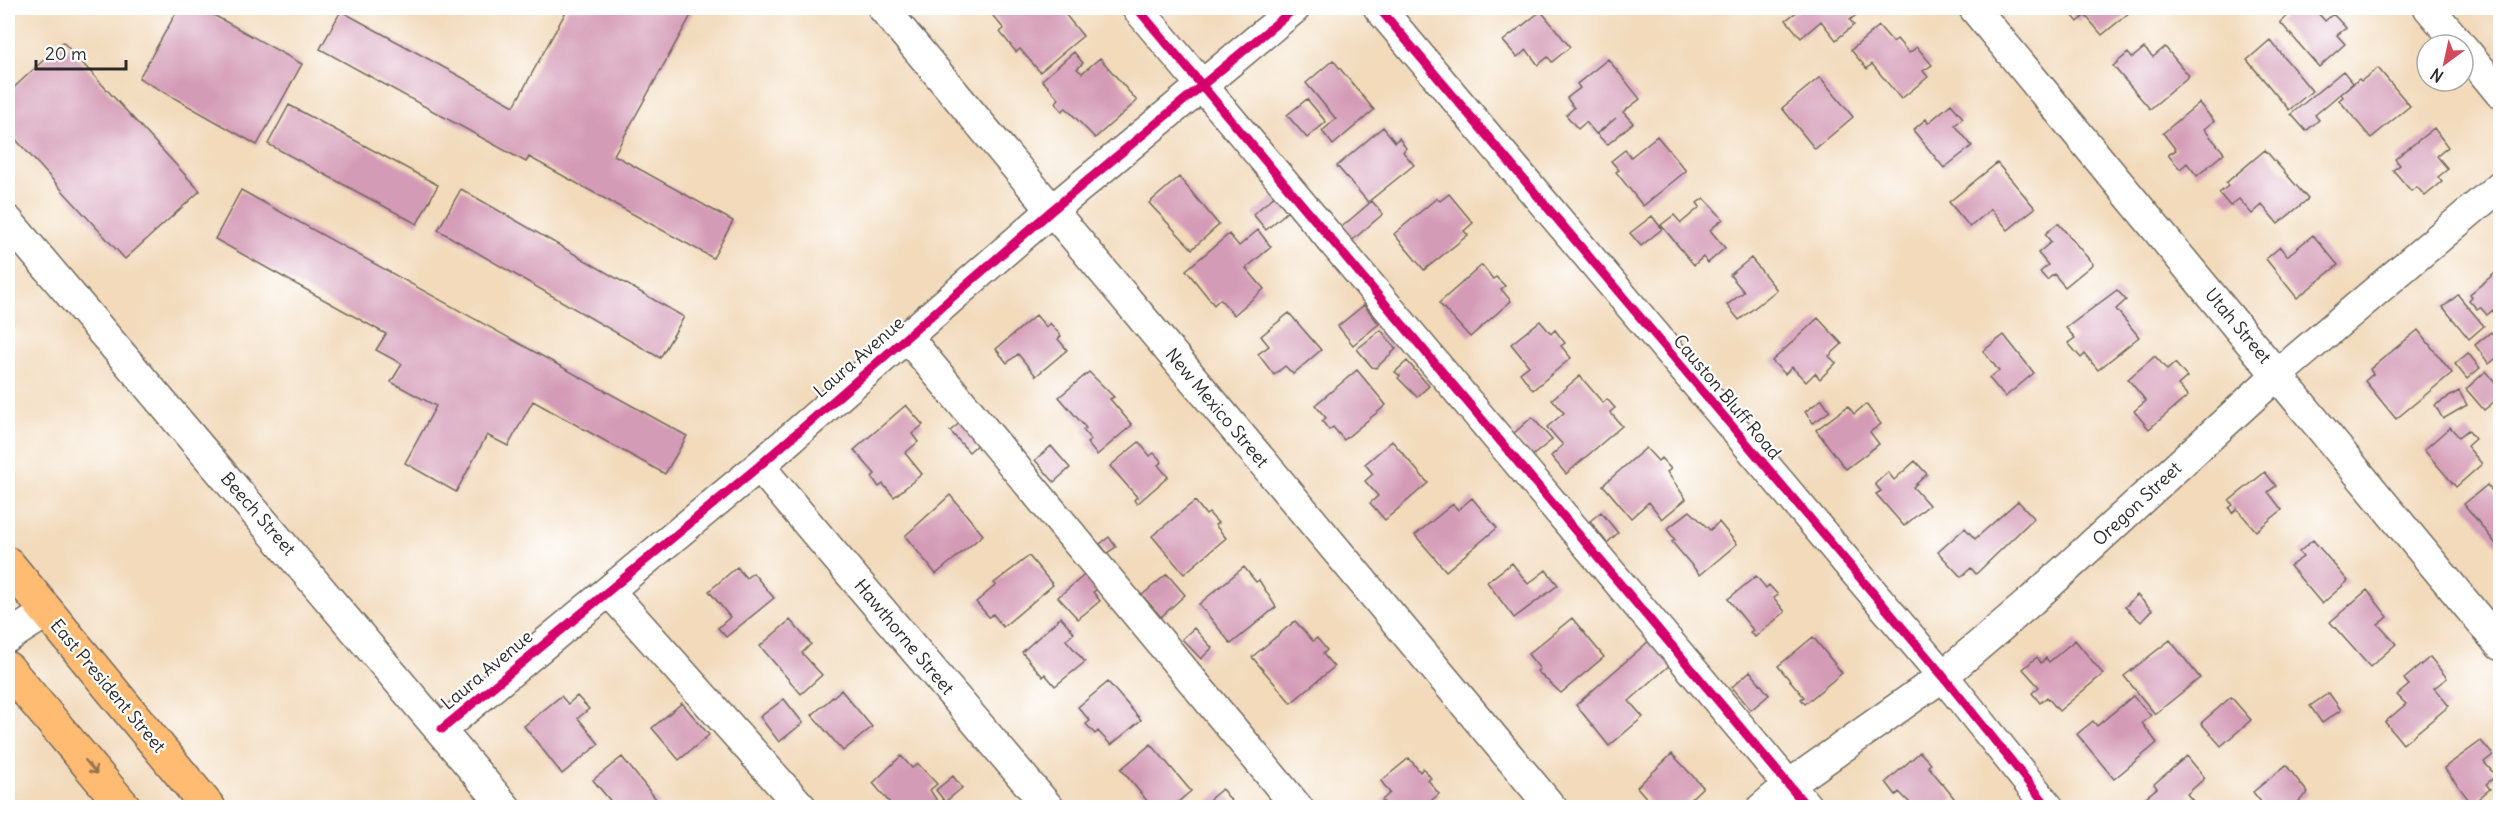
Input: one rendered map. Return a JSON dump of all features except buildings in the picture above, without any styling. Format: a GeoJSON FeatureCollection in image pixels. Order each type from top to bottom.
{"type":"FeatureCollection","features":[{"type":"Feature","properties":{"kind":"main road","name":"East President Street"},"geometry":{"type":"LineString","coordinates":[[8,564],[209,807]]}},
{"type":"Feature","properties":{"kind":"main road"},"geometry":{"type":"LineString","coordinates":[[8,669],[125,807]]}},
{"type":"Feature","properties":{"kind":"main road"},"geometry":{"type":"LineString","coordinates":[[8,710],[18,711],[57,727]]}},
{"type":"Feature","properties":{"kind":"street","name":"New Mexico Street"},"geometry":{"type":"LineString","coordinates":[[883,8],[1552,807]]}},
{"type":"Feature","properties":{"kind":"street"},"geometry":{"type":"LineString","coordinates":[[1137,8],[1808,807]]}},
{"type":"Feature","properties":{"kind":"street","name":"Laura Avenue"},"geometry":{"type":"LineString","coordinates":[[442,729],[759,466],[1051,211],[1295,8]]}},
{"type":"Feature","properties":{"kind":"street","name":"Causton Bluff Road"},"geometry":{"type":"LineString","coordinates":[[1379,8],[1943,676],[2049,807]]}},
{"type":"Feature","properties":{"kind":"street","name":"Utah Street"},"geometry":{"type":"LineString","coordinates":[[1974,8],[2500,645]]}},
{"type":"Feature","properties":{"kind":"street"},"geometry":{"type":"LineString","coordinates":[[2429,8],[2451,33]]}},
{"type":"Feature","properties":{"kind":"street"},"geometry":{"type":"LineString","coordinates":[[2475,62],[2500,93]]}},
{"type":"Feature","properties":{"kind":"street","name":"Oregon Street"},"geometry":{"type":"LineString","coordinates":[[1762,807],[1789,785],[1943,676],[2032,600],[2278,374],[2500,186]]}},
{"type":"Feature","properties":{"kind":"street","name":"Beech Street"},"geometry":{"type":"LineString","coordinates":[[8,221],[506,807]]}},
{"type":"Feature","properties":{"kind":"street"},"geometry":{"type":"LineString","coordinates":[[907,337],[1298,807]]}},
{"type":"Feature","properties":{"kind":"street","name":"Hawthorne Street"},"geometry":{"type":"LineString","coordinates":[[759,466],[1049,807]]}},
{"type":"Feature","properties":{"kind":"street"},"geometry":{"type":"LineString","coordinates":[[609,591],[802,807]]}},
{"type":"Feature","properties":{"kind":"street"},"geometry":{"type":"LineString","coordinates":[[8,637],[47,612]]}},
{"type":"Feature","properties":{"kind":"cycle path"},"geometry":{"type":"LineString","coordinates":[[1137,8],[1808,808]]}},
{"type":"Feature","properties":{"kind":"cycle path"},"geometry":{"type":"LineString","coordinates":[[442,729],[759,466],[1051,211],[1295,8]]}},
{"type":"Feature","properties":{"kind":"cycle path"},"geometry":{"type":"LineString","coordinates":[[1379,8],[1943,676],[2049,808]]}}]}
